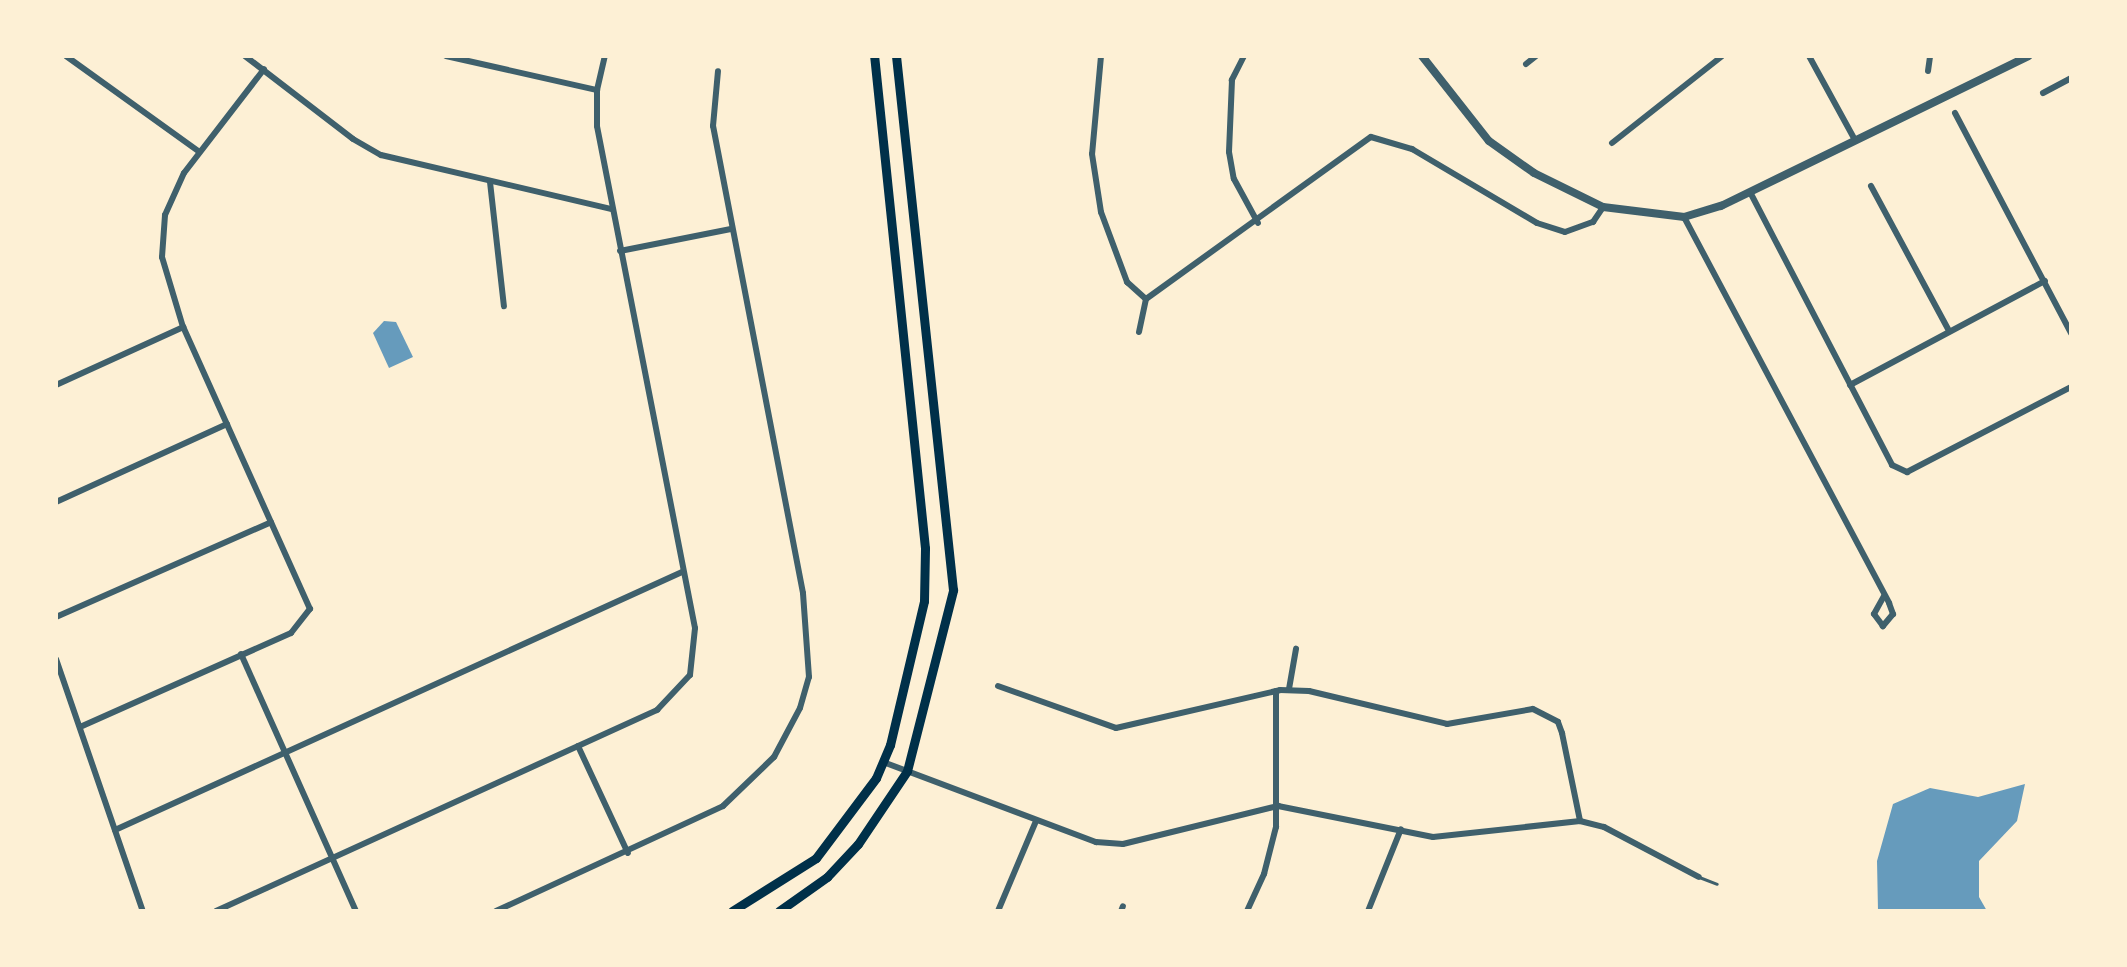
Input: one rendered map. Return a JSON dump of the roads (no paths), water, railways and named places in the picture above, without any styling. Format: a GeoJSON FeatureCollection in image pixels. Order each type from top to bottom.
{"type":"FeatureCollection","features":[{"type":"Feature","properties":{"kind":"main road"},"geometry":{"type":"LineString","coordinates":[[732,911],[816,858],[842,829],[883,762],[919,626],[925,548],[874,56]]}},
{"type":"Feature","properties":{"kind":"main road"},"geometry":{"type":"LineString","coordinates":[[779,911],[827,877],[858,844],[907,771],[953,590],[896,56]]}},
{"type":"Feature","properties":{"kind":"street"},"geometry":{"type":"LineString","coordinates":[[66,56],[198,151]]}},
{"type":"Feature","properties":{"kind":"street"},"geometry":{"type":"LineString","coordinates":[[245,56],[353,139],[381,155],[612,209]]}},
{"type":"Feature","properties":{"kind":"street"},"geometry":{"type":"LineString","coordinates":[[446,56],[597,90]]}},
{"type":"Feature","properties":{"kind":"street"},"geometry":{"type":"LineString","coordinates":[[216,911],[333,861],[657,710],[683,687],[696,648],[597,126],[597,90],[605,56]]}},
{"type":"Feature","properties":{"kind":"street"},"geometry":{"type":"LineString","coordinates":[[1101,56],[1092,154],[1101,212],[1127,282],[1146,299]]}},
{"type":"Feature","properties":{"kind":"street"},"geometry":{"type":"LineString","coordinates":[[1244,56],[1232,80],[1229,152],[1234,179],[1258,223]]}},
{"type":"Feature","properties":{"kind":"street"},"geometry":{"type":"LineString","coordinates":[[1422,56],[1438,83],[1489,141],[1534,173],[1603,207],[1684,217],[1750,192],[2028,56]]}},
{"type":"Feature","properties":{"kind":"street"},"geometry":{"type":"LineString","coordinates":[[1526,64],[1536,56]]}},
{"type":"Feature","properties":{"kind":"street"},"geometry":{"type":"LineString","coordinates":[[1612,143],[1722,56]]}},
{"type":"Feature","properties":{"kind":"street"},"geometry":{"type":"LineString","coordinates":[[1809,56],[1855,140]]}},
{"type":"Feature","properties":{"kind":"street"},"geometry":{"type":"LineString","coordinates":[[1928,71],[1930,56]]}},
{"type":"Feature","properties":{"kind":"street"},"geometry":{"type":"LineString","coordinates":[[80,727],[291,633],[310,609],[183,327],[166,277],[162,237],[172,195],[198,151],[264,69]]}},
{"type":"Feature","properties":{"kind":"street"},"geometry":{"type":"LineString","coordinates":[[496,911],[701,819],[760,774],[786,739],[809,677],[803,593],[713,126],[718,71]]}},
{"type":"Feature","properties":{"kind":"street"},"geometry":{"type":"LineString","coordinates":[[2043,93],[2071,78]]}},
{"type":"Feature","properties":{"kind":"street"},"geometry":{"type":"LineString","coordinates":[[1955,113],[2071,333]]}},
{"type":"Feature","properties":{"kind":"street"},"geometry":{"type":"LineString","coordinates":[[1139,332],[1146,299],[1258,223],[1371,137],[1412,149],[1537,223],[1565,232],[1593,222],[1603,207]]}},
{"type":"Feature","properties":{"kind":"street"},"geometry":{"type":"LineString","coordinates":[[490,182],[504,306]]}},
{"type":"Feature","properties":{"kind":"street"},"geometry":{"type":"LineString","coordinates":[[1871,186],[1949,331]]}},
{"type":"Feature","properties":{"kind":"street"},"geometry":{"type":"LineString","coordinates":[[1750,192],[1892,465],[1907,472],[2071,387]]}},
{"type":"Feature","properties":{"kind":"street"},"geometry":{"type":"LineString","coordinates":[[1684,217],[1884,596]]}},
{"type":"Feature","properties":{"kind":"street"},"geometry":{"type":"LineString","coordinates":[[620,251],[731,229]]}},
{"type":"Feature","properties":{"kind":"street"},"geometry":{"type":"LineString","coordinates":[[1850,385],[2045,281]]}},
{"type":"Feature","properties":{"kind":"street"},"geometry":{"type":"LineString","coordinates":[[56,385],[183,327]]}},
{"type":"Feature","properties":{"kind":"street"},"geometry":{"type":"LineString","coordinates":[[56,502],[227,424]]}},
{"type":"Feature","properties":{"kind":"street"},"geometry":{"type":"LineString","coordinates":[[56,617],[271,522]]}},
{"type":"Feature","properties":{"kind":"street"},"geometry":{"type":"LineString","coordinates":[[115,830],[682,572]]}},
{"type":"Feature","properties":{"kind":"street"},"geometry":{"type":"LineString","coordinates":[[1289,689],[1296,649]]}},
{"type":"Feature","properties":{"kind":"street"},"geometry":{"type":"LineString","coordinates":[[241,654],[356,911]]}},
{"type":"Feature","properties":{"kind":"street"},"geometry":{"type":"LineString","coordinates":[[56,659],[143,911]]}},
{"type":"Feature","properties":{"kind":"street"},"geometry":{"type":"LineString","coordinates":[[998,686],[1116,728],[1289,689],[1447,724],[1533,709],[1546,713],[1562,733],[1580,821]]}},
{"type":"Feature","properties":{"kind":"street"},"geometry":{"type":"LineString","coordinates":[[1247,911],[1273,847],[1278,806],[1276,691]]}},
{"type":"Feature","properties":{"kind":"street"},"geometry":{"type":"LineString","coordinates":[[578,746],[628,853]]}},
{"type":"Feature","properties":{"kind":"street"},"geometry":{"type":"LineString","coordinates":[[883,762],[1096,842],[1123,844],[1278,806],[1452,837],[1580,821],[1604,827],[1699,877]]}},
{"type":"Feature","properties":{"kind":"street"},"geometry":{"type":"LineString","coordinates":[[998,911],[1036,821]]}},
{"type":"Feature","properties":{"kind":"street"},"geometry":{"type":"LineString","coordinates":[[1368,911],[1401,829]]}},
{"type":"Feature","properties":{"kind":"lane"},"geometry":{"type":"LineString","coordinates":[[1699,877],[1717,884]]}},
{"type":"Feature","properties":{"kind":"water"},"geometry":{"type":"Polygon","coordinates":[[[384,321],[396,322],[413,357],[389,368],[373,333],[384,321]]]}},
{"type":"Feature","properties":{"kind":"water"},"geometry":{"type":"Polygon","coordinates":[[[2025,784],[2017,821],[1979,861],[1979,897],[1987,911],[1878,911],[1877,861],[1893,804],[1930,788],[1978,797],[2025,784]]]}}]}
